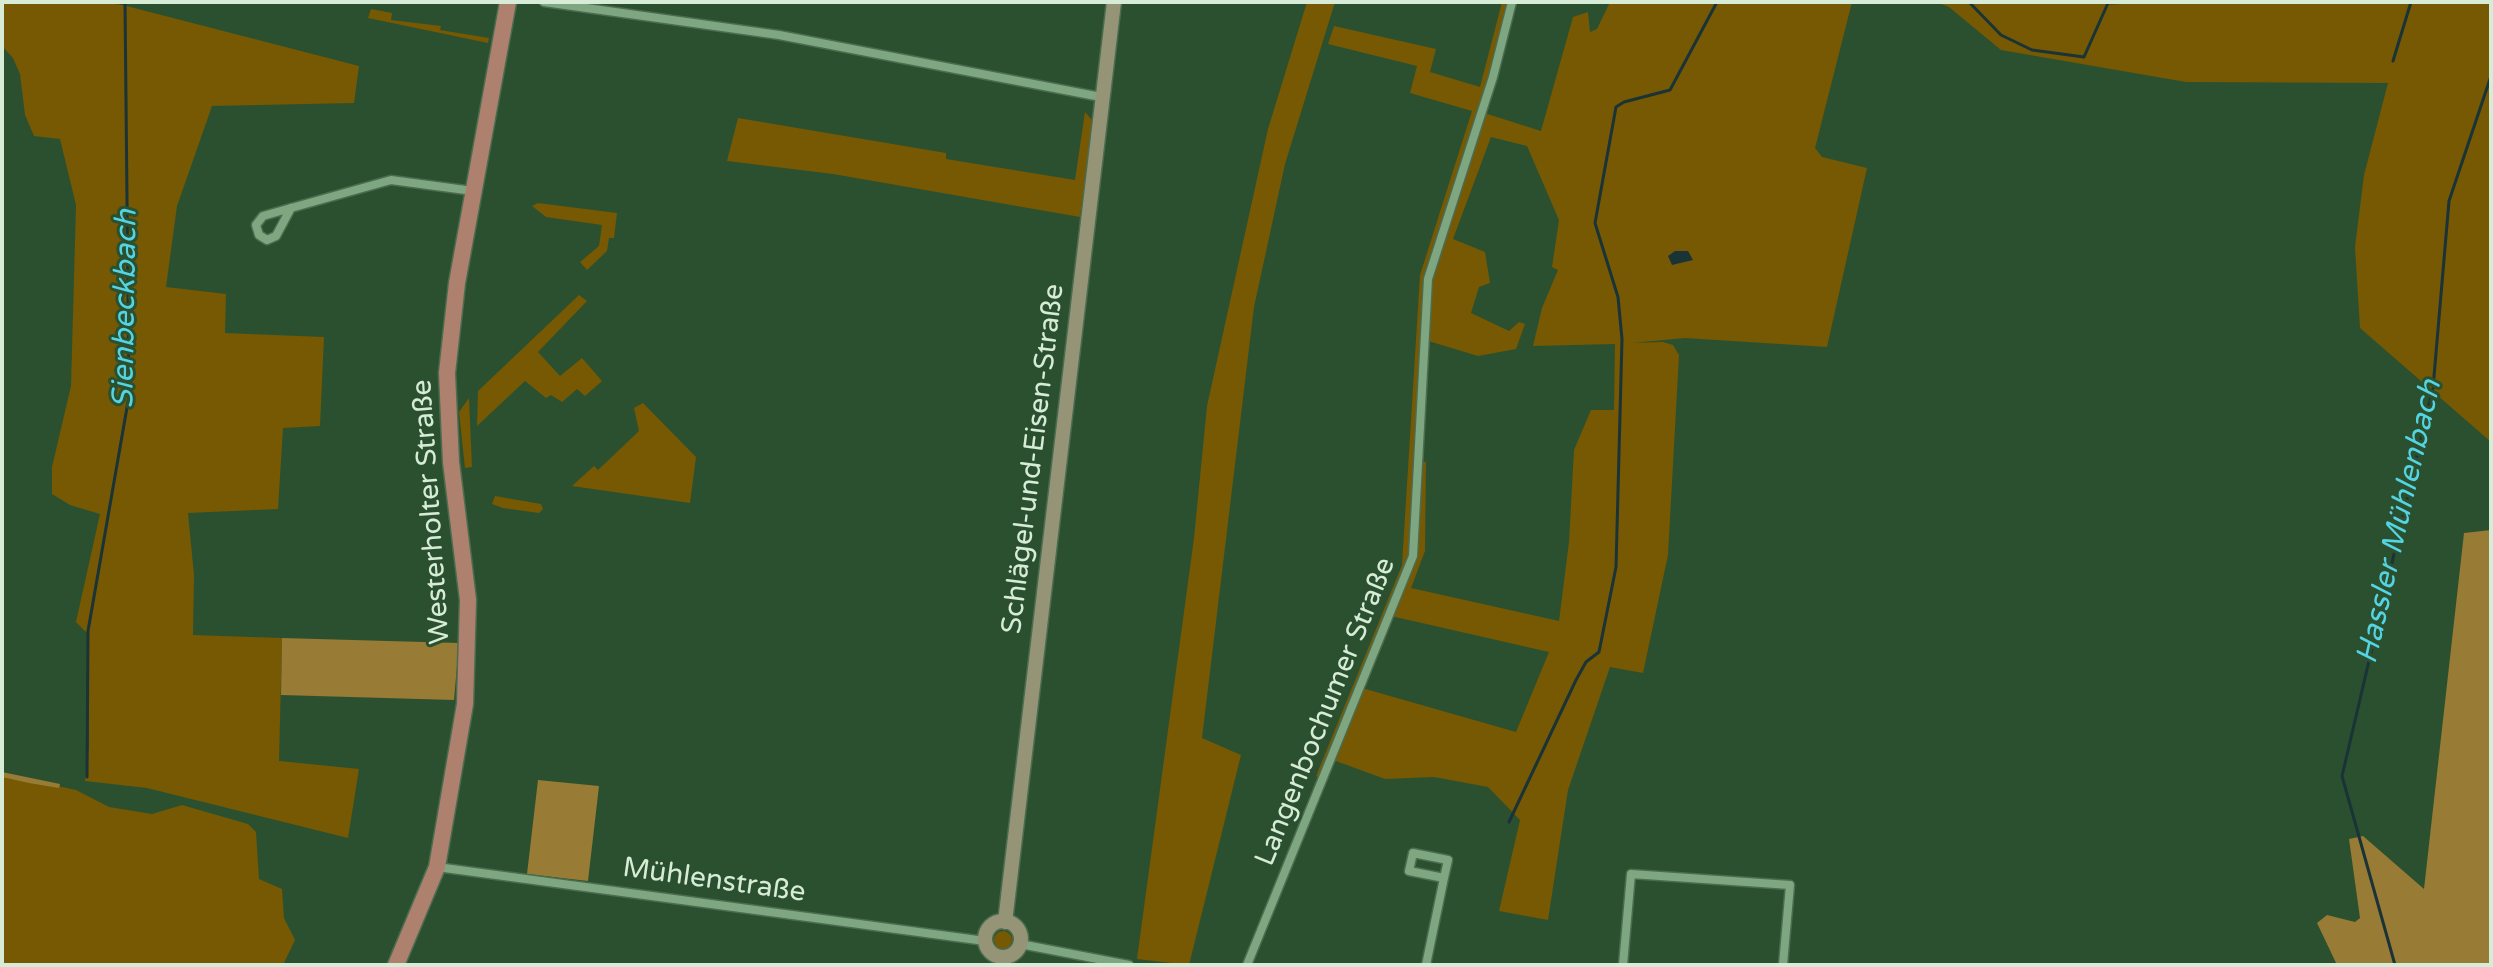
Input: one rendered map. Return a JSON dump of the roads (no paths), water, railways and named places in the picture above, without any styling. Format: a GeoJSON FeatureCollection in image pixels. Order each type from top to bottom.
{"type":"FeatureCollection","features":[{"type":"Feature","properties":{"kind":"main road","name":"Westerholter Straße"},"geometry":{"type":"LineString","coordinates":[[396,965],[437,867],[457,761],[469,649],[468,600],[451,462],[447,373],[457,283],[508,2]]}},
{"type":"Feature","properties":{"kind":"street"},"geometry":{"type":"LineString","coordinates":[[544,2],[779,35],[1101,97]]}},
{"type":"Feature","properties":{"kind":"street","name":"Schlägel-und-Eisen-Straße"},"geometry":{"type":"LineString","coordinates":[[1005,922],[1114,2]]}},
{"type":"Feature","properties":{"kind":"street","name":"Langenbochumer Straße"},"geometry":{"type":"LineString","coordinates":[[1247,965],[1413,556],[1428,279],[1493,77],[1512,2]]}},
{"type":"Feature","properties":{"kind":"street"},"geometry":{"type":"LineString","coordinates":[[291,208],[276,236],[267,240],[259,235],[257,221],[291,208],[399,178],[473,191]]}},
{"type":"Feature","properties":{"kind":"street"},"geometry":{"type":"LineString","coordinates":[[1426,965],[1448,860],[1413,853],[1409,871],[1444,878]]}},
{"type":"Feature","properties":{"kind":"street","name":"Mühlenstraße"},"geometry":{"type":"LineString","coordinates":[[437,867],[985,941]]}},
{"type":"Feature","properties":{"kind":"street"},"geometry":{"type":"LineString","coordinates":[[1623,965],[1631,874],[1790,885],[1783,965]]}},
{"type":"Feature","properties":{"kind":"street"},"geometry":{"type":"LineString","coordinates":[[1005,922],[1018,930],[1020,944],[1013,954],[1001,961],[990,952],[985,941],[990,927],[1005,922]]}},
{"type":"Feature","properties":{"kind":"street"},"geometry":{"type":"LineString","coordinates":[[1020,944],[1129,965]]}},
{"type":"Feature","properties":{"kind":"water"},"geometry":{"type":"Polygon","coordinates":[[[1675,251],[1688,251],[1693,260],[1672,265],[1668,256],[1675,251]]]}},
{"type":"Feature","properties":{"kind":"waterway","name":"Sienbeckbach"},"geometry":{"type":"LineString","coordinates":[[87,777],[88,631],[129,396],[125,3],[104,2]]}},
{"type":"Feature","properties":{"kind":"waterway"},"geometry":{"type":"LineString","coordinates":[[1509,822],[1576,680],[1586,662],[1599,652],[1616,567],[1622,339],[1618,297],[1595,223],[1616,107],[1670,90],[1717,2]]}},
{"type":"Feature","properties":{"kind":"waterway"},"geometry":{"type":"LineString","coordinates":[[1969,2],[2001,35],[2032,50],[2084,57],[2108,3],[2136,2]]}},
{"type":"Feature","properties":{"kind":"waterway"},"geometry":{"type":"LineString","coordinates":[[2393,61],[2411,2]]}},
{"type":"Feature","properties":{"kind":"waterway","name":"Hassler Mühlenbach"},"geometry":{"type":"LineString","coordinates":[[2395,965],[2342,776],[2433,388],[2449,201],[2491,76]]}}]}
